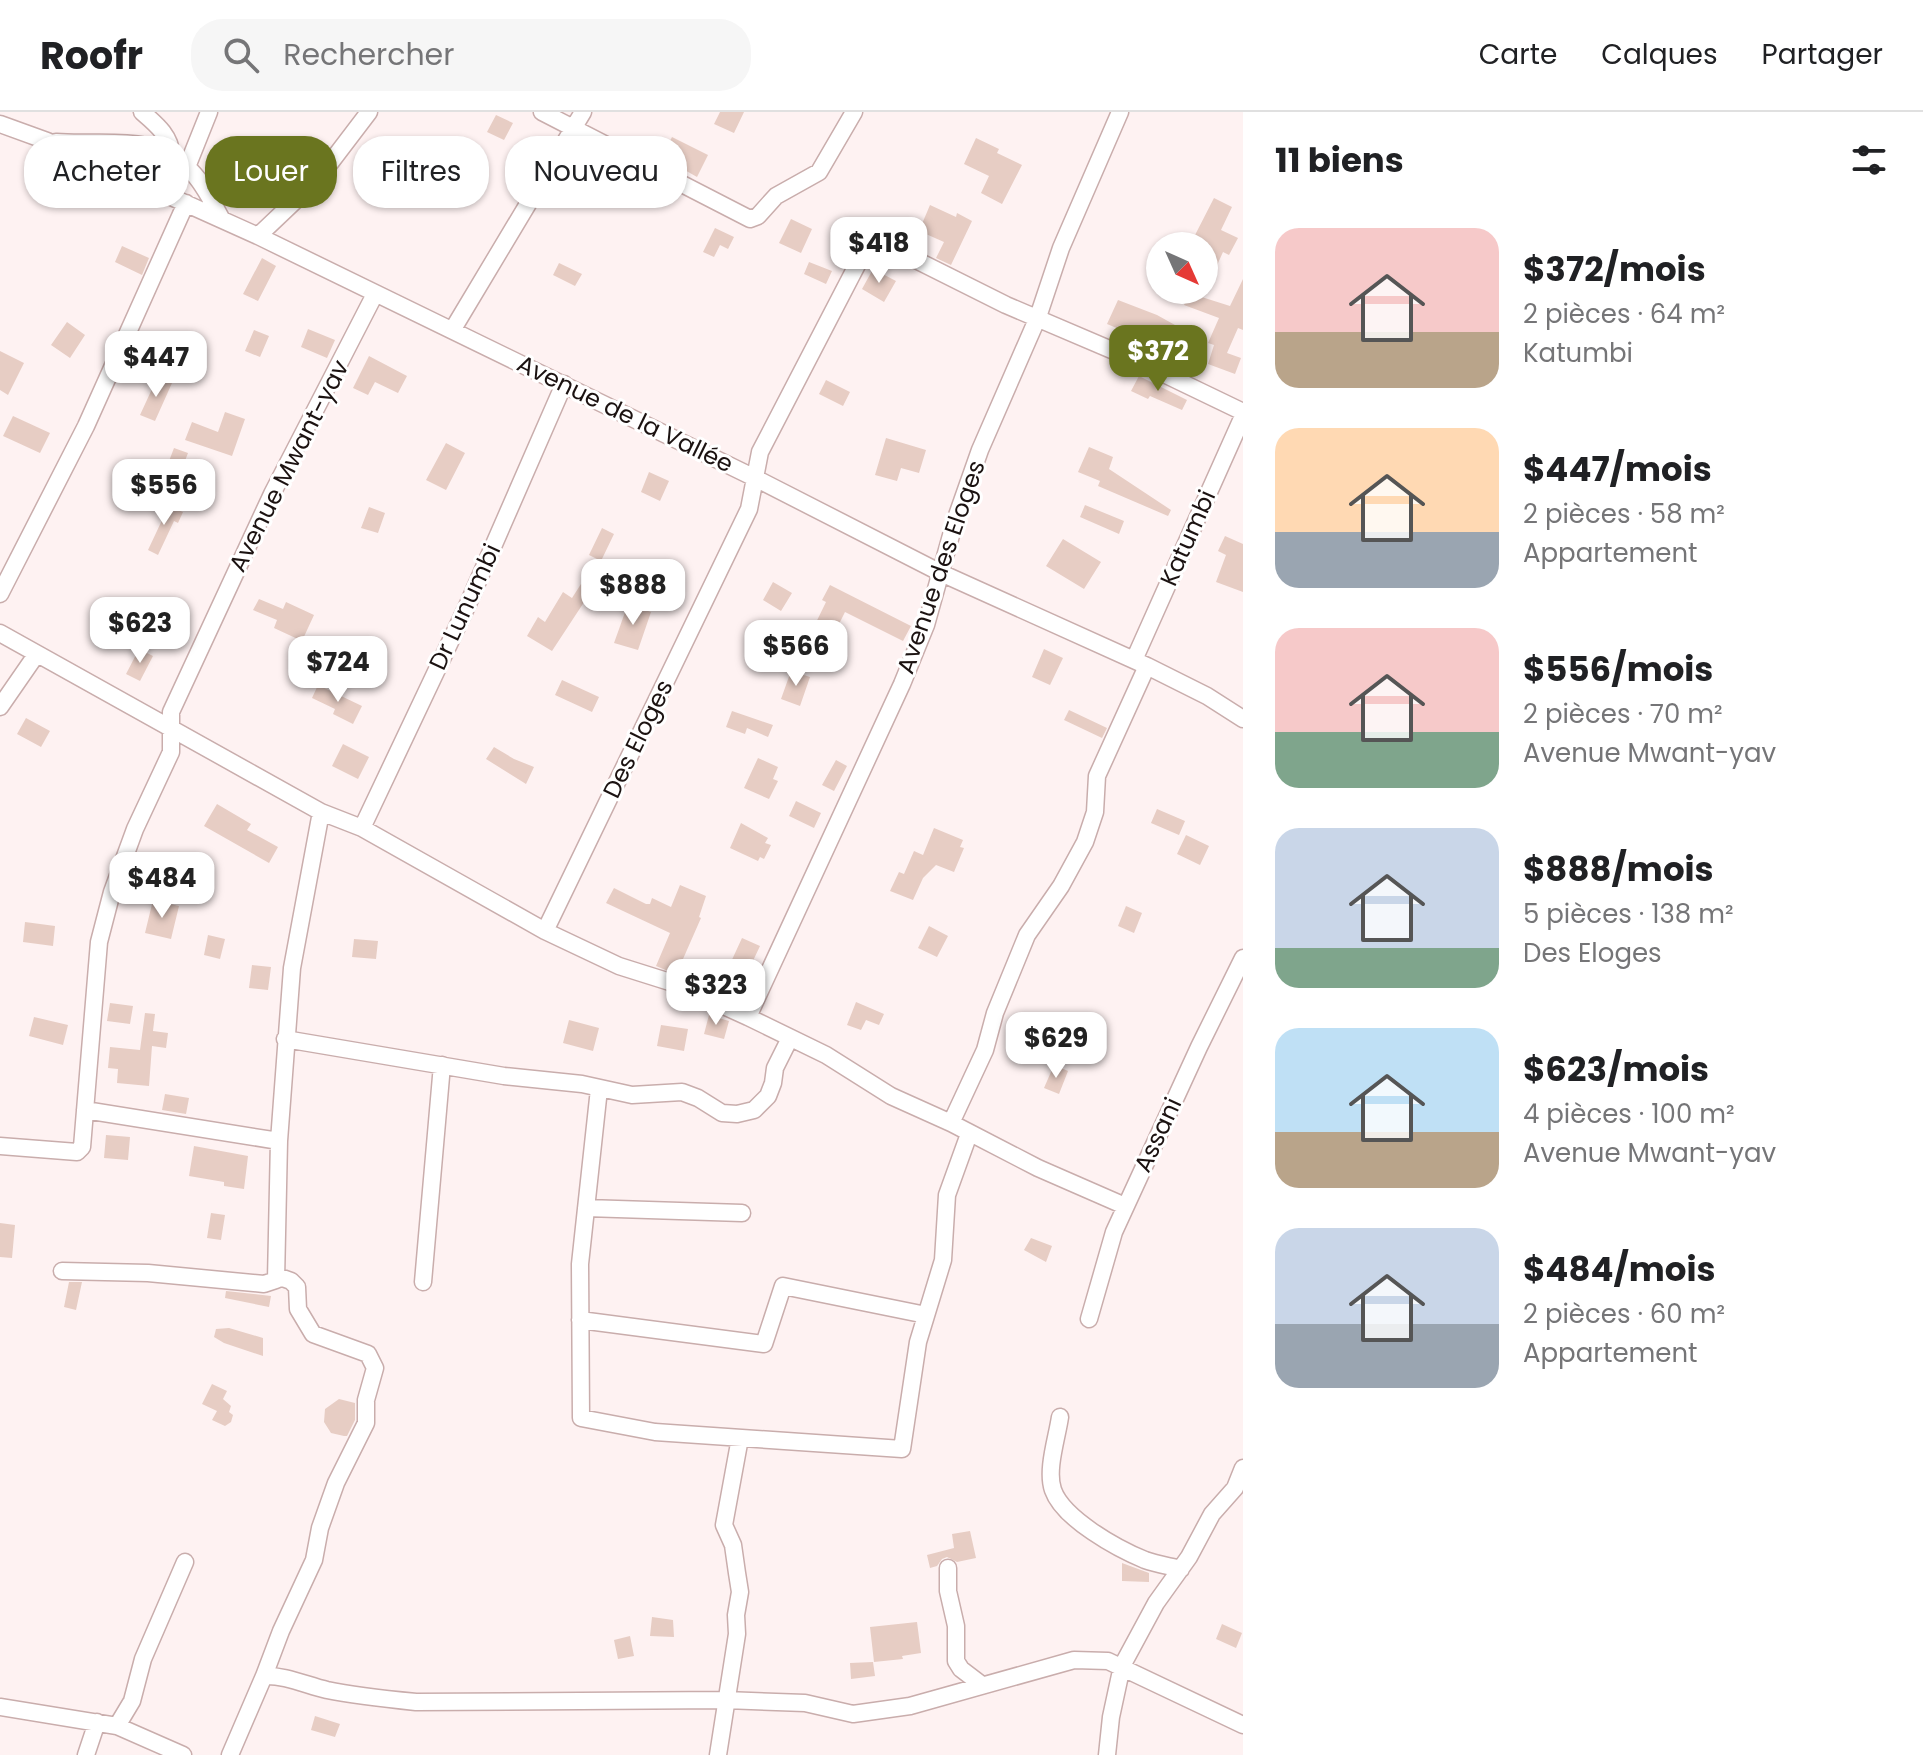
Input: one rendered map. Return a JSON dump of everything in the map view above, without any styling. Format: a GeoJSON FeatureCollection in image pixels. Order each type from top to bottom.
{"type":"FeatureCollection","features":[{"type":"Feature","properties":{"kind":"street"},"geometry":{"type":"LineString","coordinates":[[142,112],[165,136]]}},
{"type":"Feature","properties":{"kind":"street"},"geometry":{"type":"LineString","coordinates":[[189,162],[209,112]]}},
{"type":"Feature","properties":{"kind":"street"},"geometry":{"type":"LineString","coordinates":[[258,236],[318,179],[369,112]]}},
{"type":"Feature","properties":{"kind":"street"},"geometry":{"type":"LineString","coordinates":[[542,112],[750,219],[758,216],[776,196],[819,172],[854,112]]}},
{"type":"Feature","properties":{"kind":"street"},"geometry":{"type":"LineString","coordinates":[[453,329],[583,112]]}},
{"type":"Feature","properties":{"kind":"street","name":"Avenue des Eloges"},"geometry":{"type":"LineString","coordinates":[[748,1017],[902,684],[926,625],[955,521],[980,450],[1038,317],[1061,248],[1120,112]]}},
{"type":"Feature","properties":{"kind":"street","name":"Avenue de la Vallée"},"geometry":{"type":"LineString","coordinates":[[0,124],[33,136]]}},
{"type":"Feature","properties":{"kind":"street"},"geometry":{"type":"LineString","coordinates":[[189,169],[221,218]]}},
{"type":"Feature","properties":{"kind":"street","name":"Avenue de la Vallée"},"geometry":{"type":"LineString","coordinates":[[189,204],[453,329],[941,573],[1140,663],[1207,696],[1243,719]]}},
{"type":"Feature","properties":{"kind":"street"},"geometry":{"type":"LineString","coordinates":[[0,594],[86,426],[184,208]]}},
{"type":"Feature","properties":{"kind":"street","name":"Des Eloges"},"geometry":{"type":"LineString","coordinates":[[545,931],[749,509],[760,452],[871,239],[1006,305],[1038,317]]}},
{"type":"Feature","properties":{"kind":"street","name":"Avenue Mwant-yav"},"geometry":{"type":"LineString","coordinates":[[0,1146],[77,1152],[82,1147],[99,942],[130,842],[171,752],[171,712],[272,494],[375,294]]}},
{"type":"Feature","properties":{"kind":"street"},"geometry":{"type":"LineString","coordinates":[[1038,317],[1243,414]]}},
{"type":"Feature","properties":{"kind":"street","name":"Dr Lunumbi"},"geometry":{"type":"LineString","coordinates":[[362,828],[468,604],[564,384]]}},
{"type":"Feature","properties":{"kind":"street","name":"Katumbi"},"geometry":{"type":"LineString","coordinates":[[951,1123],[985,1050],[995,1013],[1027,935],[1061,886],[1085,842],[1095,812],[1097,776],[1243,414]]}},
{"type":"Feature","properties":{"kind":"street"},"geometry":{"type":"LineString","coordinates":[[0,633],[321,812],[362,828],[545,931],[619,966],[673,983],[748,1017],[826,1055],[891,1096],[1125,1206]]}},
{"type":"Feature","properties":{"kind":"street"},"geometry":{"type":"LineString","coordinates":[[0,707],[36,655]]}},
{"type":"Feature","properties":{"kind":"street"},"geometry":{"type":"LineString","coordinates":[[62,1271],[148,1273],[264,1284],[273,1282],[277,1276],[279,1141],[285,1039],[292,968],[321,812]]}},
{"type":"Feature","properties":{"kind":"street","name":"Assani"},"geometry":{"type":"LineString","coordinates":[[1089,1319],[1114,1232],[1125,1206],[1243,958]]}},
{"type":"Feature","properties":{"kind":"street"},"geometry":{"type":"LineString","coordinates":[[285,1039],[632,1095],[682,1092],[722,1113],[737,1114],[754,1110],[768,1096],[775,1068],[790,1038]]}},
{"type":"Feature","properties":{"kind":"street"},"geometry":{"type":"LineString","coordinates":[[423,1282],[442,1065]]}},
{"type":"Feature","properties":{"kind":"street"},"geometry":{"type":"LineString","coordinates":[[599,1089],[580,1264],[581,1418],[655,1432],[902,1449],[918,1342],[943,1260],[947,1195],[969,1134]]}},
{"type":"Feature","properties":{"kind":"street"},"geometry":{"type":"LineString","coordinates":[[85,1110],[279,1141]]}},
{"type":"Feature","properties":{"kind":"street"},"geometry":{"type":"LineString","coordinates":[[586,1208],[742,1213]]}},
{"type":"Feature","properties":{"kind":"street"},"geometry":{"type":"LineString","coordinates":[[230,1755],[314,1560],[320,1528],[336,1483],[366,1423],[366,1400],[375,1368],[368,1354],[313,1334],[298,1309],[297,1287],[277,1276]]}},
{"type":"Feature","properties":{"kind":"street"},"geometry":{"type":"LineString","coordinates":[[580,1320],[764,1344],[783,1286],[926,1315]]}},
{"type":"Feature","properties":{"kind":"street"},"geometry":{"type":"LineString","coordinates":[[1060,1417],[1052,1476],[1052,1488],[1059,1501],[1074,1518],[1106,1539],[1146,1561],[1181,1569]]}},
{"type":"Feature","properties":{"kind":"street"},"geometry":{"type":"LineString","coordinates":[[718,1755],[737,1634],[740,1592],[733,1545],[724,1525],[740,1438]]}},
{"type":"Feature","properties":{"kind":"street"},"geometry":{"type":"LineString","coordinates":[[1107,1755],[1122,1666],[1156,1603],[1181,1569],[1212,1514],[1235,1488],[1243,1468]]}},
{"type":"Feature","properties":{"kind":"street"},"geometry":{"type":"LineString","coordinates":[[117,1726],[132,1701],[143,1659],[185,1562]]}},
{"type":"Feature","properties":{"kind":"street"},"geometry":{"type":"LineString","coordinates":[[948,1568],[948,1591],[956,1626],[956,1661],[961,1669],[982,1685]]}},
{"type":"Feature","properties":{"kind":"street"},"geometry":{"type":"LineString","coordinates":[[264,1676],[372,1698],[416,1702],[725,1700],[805,1703],[853,1714],[889,1711],[1074,1660],[1108,1661],[1243,1725]]}},
{"type":"Feature","properties":{"kind":"street"},"geometry":{"type":"LineString","coordinates":[[0,1707],[117,1726],[183,1755]]}},
{"type":"Feature","properties":{"kind":"street"},"geometry":{"type":"LineString","coordinates":[[86,1755],[97,1722]]}},
{"type":"Feature","properties":{"kind":"building"},"geometry":{"type":"Polygon","coordinates":[[[720,112],[744,112],[734,133],[714,124],[720,112]]]}},
{"type":"Feature","properties":{"kind":"building"},"geometry":{"type":"Polygon","coordinates":[[[496,115],[513,123],[504,140],[487,132],[496,115]]]}},
{"type":"Feature","properties":{"kind":"building"},"geometry":{"type":"Polygon","coordinates":[[[976,138],[1022,165],[1002,204],[981,193],[989,176],[964,164],[976,138]]]}},
{"type":"Feature","properties":{"kind":"building"},"geometry":{"type":"Polygon","coordinates":[[[687,144],[708,155],[697,177],[687,171],[687,144]]]}},
{"type":"Feature","properties":{"kind":"building"},"geometry":{"type":"Polygon","coordinates":[[[1214,198],[1232,207],[1221,230],[1238,238],[1229,255],[1223,252],[1218,263],[1218,232],[1197,232],[1214,198]]]}},
{"type":"Feature","properties":{"kind":"building"},"geometry":{"type":"Polygon","coordinates":[[[930,205],[972,221],[951,265],[936,258],[944,242],[919,231],[930,205]]]}},
{"type":"Feature","properties":{"kind":"building"},"geometry":{"type":"Polygon","coordinates":[[[791,219],[812,229],[801,253],[779,243],[791,219]]]}},
{"type":"Feature","properties":{"kind":"building"},"geometry":{"type":"Polygon","coordinates":[[[715,228],[734,237],[728,249],[720,245],[714,257],[703,252],[715,228]]]}},
{"type":"Feature","properties":{"kind":"building"},"geometry":{"type":"Polygon","coordinates":[[[122,246],[149,258],[142,275],[115,262],[122,246]]]}},
{"type":"Feature","properties":{"kind":"building"},"geometry":{"type":"Polygon","coordinates":[[[262,258],[276,266],[258,301],[243,294],[262,258]]]}},
{"type":"Feature","properties":{"kind":"building"},"geometry":{"type":"Polygon","coordinates":[[[809,262],[832,271],[826,284],[804,274],[809,262]]]}},
{"type":"Feature","properties":{"kind":"building"},"geometry":{"type":"Polygon","coordinates":[[[559,263],[582,274],[575,286],[553,275],[559,263]]]}},
{"type":"Feature","properties":{"kind":"building"},"geometry":{"type":"Polygon","coordinates":[[[873,269],[896,281],[884,302],[862,289],[873,269]]]}},
{"type":"Feature","properties":{"kind":"building"},"geometry":{"type":"Polygon","coordinates":[[[1243,279],[1243,330],[1238,328],[1227,353],[1241,358],[1235,374],[1208,364],[1214,345],[1208,343],[1219,318],[1184,305],[1218,302],[1230,306],[1243,279]]]}},
{"type":"Feature","properties":{"kind":"building"},"geometry":{"type":"Polygon","coordinates":[[[1118,300],[1157,315],[1184,330],[1171,354],[1159,349],[1161,344],[1107,324],[1118,300]]]}},
{"type":"Feature","properties":{"kind":"building"},"geometry":{"type":"Polygon","coordinates":[[[67,322],[85,335],[70,358],[51,345],[67,322]]]}},
{"type":"Feature","properties":{"kind":"building"},"geometry":{"type":"Polygon","coordinates":[[[308,329],[335,340],[327,358],[301,347],[308,329]]]}},
{"type":"Feature","properties":{"kind":"building"},"geometry":{"type":"Polygon","coordinates":[[[254,330],[269,336],[260,357],[245,351],[254,330]]]}},
{"type":"Feature","properties":{"kind":"building"},"geometry":{"type":"Polygon","coordinates":[[[0,351],[24,363],[8,395],[0,390],[0,351]]]}},
{"type":"Feature","properties":{"kind":"building"},"geometry":{"type":"Polygon","coordinates":[[[369,356],[407,376],[398,393],[375,382],[368,395],[353,388],[369,356]]]}},
{"type":"Feature","properties":{"kind":"building"},"geometry":{"type":"Polygon","coordinates":[[[158,376],[172,383],[155,421],[140,415],[158,376]]]}},
{"type":"Feature","properties":{"kind":"building"},"geometry":{"type":"Polygon","coordinates":[[[1139,376],[1187,400],[1182,410],[1131,391],[1139,376]]]}},
{"type":"Feature","properties":{"kind":"building"},"geometry":{"type":"Polygon","coordinates":[[[826,380],[850,392],[843,406],[819,394],[826,380]]]}},
{"type":"Feature","properties":{"kind":"building"},"geometry":{"type":"Polygon","coordinates":[[[225,412],[245,419],[232,456],[185,440],[192,422],[218,432],[225,412]]]}},
{"type":"Feature","properties":{"kind":"building"},"geometry":{"type":"Polygon","coordinates":[[[13,416],[50,433],[40,453],[3,436],[13,416]]]}},
{"type":"Feature","properties":{"kind":"building"},"geometry":{"type":"Polygon","coordinates":[[[886,438],[926,450],[919,473],[901,468],[897,481],[875,475],[886,438]]]}},
{"type":"Feature","properties":{"kind":"building"},"geometry":{"type":"Polygon","coordinates":[[[446,443],[465,453],[446,490],[426,480],[446,443]]]}},
{"type":"Feature","properties":{"kind":"building"},"geometry":{"type":"Polygon","coordinates":[[[1089,447],[1113,457],[1109,469],[1171,510],[1168,516],[1098,486],[1100,481],[1078,472],[1089,447]]]}},
{"type":"Feature","properties":{"kind":"building"},"geometry":{"type":"Polygon","coordinates":[[[174,448],[188,453],[180,474],[166,469],[174,448]]]}},
{"type":"Feature","properties":{"kind":"building"},"geometry":{"type":"Polygon","coordinates":[[[649,472],[669,481],[660,501],[641,492],[649,472]]]}},
{"type":"Feature","properties":{"kind":"building"},"geometry":{"type":"Polygon","coordinates":[[[160,503],[183,512],[178,523],[174,521],[158,555],[148,550],[164,516],[156,513],[160,503]]]}},
{"type":"Feature","properties":{"kind":"building"},"geometry":{"type":"Polygon","coordinates":[[[1085,505],[1124,521],[1119,534],[1080,517],[1085,505]]]}},
{"type":"Feature","properties":{"kind":"building"},"geometry":{"type":"Polygon","coordinates":[[[369,507],[385,513],[378,533],[361,528],[369,507]]]}},
{"type":"Feature","properties":{"kind":"building"},"geometry":{"type":"Polygon","coordinates":[[[602,528],[614,534],[601,561],[589,555],[602,528]]]}},
{"type":"Feature","properties":{"kind":"building"},"geometry":{"type":"Polygon","coordinates":[[[1225,536],[1243,544],[1243,592],[1216,582],[1226,555],[1218,551],[1225,536]]]}},
{"type":"Feature","properties":{"kind":"building"},"geometry":{"type":"Polygon","coordinates":[[[1063,539],[1101,562],[1084,589],[1046,566],[1063,539]]]}},
{"type":"Feature","properties":{"kind":"building"},"geometry":{"type":"Polygon","coordinates":[[[773,582],[792,593],[781,611],[763,600],[773,582]]]}},
{"type":"Feature","properties":{"kind":"building"},"geometry":{"type":"Polygon","coordinates":[[[581,584],[592,590],[552,651],[527,636],[538,617],[545,622],[563,592],[572,598],[581,584]]]}},
{"type":"Feature","properties":{"kind":"building"},"geometry":{"type":"Polygon","coordinates":[[[830,585],[911,626],[903,641],[845,612],[825,652],[806,643],[826,602],[822,600],[830,585]]]}},
{"type":"Feature","properties":{"kind":"building"},"geometry":{"type":"Polygon","coordinates":[[[259,599],[283,609],[286,602],[314,615],[302,641],[274,628],[277,620],[253,610],[259,599]]]}},
{"type":"Feature","properties":{"kind":"building"},"geometry":{"type":"Polygon","coordinates":[[[628,604],[651,612],[638,650],[614,643],[628,604]]]}},
{"type":"Feature","properties":{"kind":"building"},"geometry":{"type":"Polygon","coordinates":[[[139,649],[153,656],[140,681],[126,674],[139,649]]]}},
{"type":"Feature","properties":{"kind":"building"},"geometry":{"type":"Polygon","coordinates":[[[1044,649],[1063,658],[1050,685],[1032,677],[1044,649]]]}},
{"type":"Feature","properties":{"kind":"building"},"geometry":{"type":"Polygon","coordinates":[[[791,671],[810,677],[800,706],[781,699],[791,671]]]}},
{"type":"Feature","properties":{"kind":"building"},"geometry":{"type":"Polygon","coordinates":[[[562,680],[599,697],[592,712],[555,695],[562,680]]]}},
{"type":"Feature","properties":{"kind":"building"},"geometry":{"type":"Polygon","coordinates":[[[318,685],[362,706],[353,724],[333,714],[335,709],[312,698],[318,685]]]}},
{"type":"Feature","properties":{"kind":"building"},"geometry":{"type":"Polygon","coordinates":[[[1069,710],[1107,728],[1102,738],[1064,720],[1069,710]]]}},
{"type":"Feature","properties":{"kind":"building"},"geometry":{"type":"Polygon","coordinates":[[[732,711],[773,725],[768,737],[747,728],[745,734],[726,727],[732,711]]]}},
{"type":"Feature","properties":{"kind":"building"},"geometry":{"type":"Polygon","coordinates":[[[26,718],[50,731],[41,747],[17,734],[26,718]]]}},
{"type":"Feature","properties":{"kind":"building"},"geometry":{"type":"Polygon","coordinates":[[[343,744],[369,757],[358,779],[332,766],[343,744]]]}},
{"type":"Feature","properties":{"kind":"building"},"geometry":{"type":"Polygon","coordinates":[[[494,747],[534,767],[526,784],[486,759],[494,747]]]}},
{"type":"Feature","properties":{"kind":"building"},"geometry":{"type":"Polygon","coordinates":[[[758,758],[778,767],[773,779],[778,781],[769,799],[744,788],[758,758]]]}},
{"type":"Feature","properties":{"kind":"building"},"geometry":{"type":"Polygon","coordinates":[[[836,760],[847,766],[834,791],[822,785],[836,760]]]}},
{"type":"Feature","properties":{"kind":"building"},"geometry":{"type":"Polygon","coordinates":[[[796,801],[821,813],[814,828],[789,816],[796,801]]]}},
{"type":"Feature","properties":{"kind":"building"},"geometry":{"type":"Polygon","coordinates":[[[217,804],[251,824],[247,830],[278,847],[269,863],[204,826],[217,804]]]}},
{"type":"Feature","properties":{"kind":"building"},"geometry":{"type":"Polygon","coordinates":[[[1157,809],[1185,821],[1179,835],[1151,823],[1157,809]]]}},
{"type":"Feature","properties":{"kind":"building"},"geometry":{"type":"Polygon","coordinates":[[[741,823],[768,838],[765,843],[771,845],[764,859],[760,857],[758,861],[730,848],[741,823]]]}},
{"type":"Feature","properties":{"kind":"building"},"geometry":{"type":"Polygon","coordinates":[[[934,828],[963,840],[960,847],[964,848],[954,872],[936,865],[923,878],[913,900],[890,891],[899,872],[904,874],[914,851],[923,855],[934,828]]]}},
{"type":"Feature","properties":{"kind":"building"},"geometry":{"type":"Polygon","coordinates":[[[1186,835],[1209,846],[1200,865],[1177,854],[1186,835]]]}},
{"type":"Feature","properties":{"kind":"building"},"geometry":{"type":"Polygon","coordinates":[[[680,885],[706,896],[701,918],[683,959],[724,977],[742,938],[760,946],[735,999],[656,966],[670,933],[606,903],[614,888],[646,904],[650,904],[652,898],[671,907],[680,885]]]}},
{"type":"Feature","properties":{"kind":"building"},"geometry":{"type":"Polygon","coordinates":[[[153,900],[179,906],[171,939],[145,933],[153,900]]]}},
{"type":"Feature","properties":{"kind":"building"},"geometry":{"type":"Polygon","coordinates":[[[1126,906],[1142,913],[1134,933],[1118,926],[1126,906]]]}},
{"type":"Feature","properties":{"kind":"building"},"geometry":{"type":"Polygon","coordinates":[[[25,922],[55,926],[53,946],[23,942],[25,922]]]}},
{"type":"Feature","properties":{"kind":"building"},"geometry":{"type":"Polygon","coordinates":[[[929,926],[948,936],[937,957],[918,948],[929,926]]]}},
{"type":"Feature","properties":{"kind":"building"},"geometry":{"type":"Polygon","coordinates":[[[208,935],[225,939],[220,959],[204,955],[208,935]]]}},
{"type":"Feature","properties":{"kind":"building"},"geometry":{"type":"Polygon","coordinates":[[[354,939],[378,941],[376,959],[352,957],[354,939]]]}},
{"type":"Feature","properties":{"kind":"building"},"geometry":{"type":"Polygon","coordinates":[[[252,965],[271,967],[268,990],[249,988],[252,965]]]}},
{"type":"Feature","properties":{"kind":"building"},"geometry":{"type":"Polygon","coordinates":[[[856,1002],[884,1014],[879,1025],[866,1020],[861,1030],[847,1025],[856,1002]]]}},
{"type":"Feature","properties":{"kind":"building"},"geometry":{"type":"Polygon","coordinates":[[[110,1003],[133,1006],[130,1024],[107,1021],[110,1003]]]}},
{"type":"Feature","properties":{"kind":"building"},"geometry":{"type":"Polygon","coordinates":[[[145,1013],[155,1014],[153,1031],[168,1033],[166,1048],[152,1046],[149,1086],[117,1083],[118,1069],[108,1068],[110,1047],[140,1050],[145,1013]]]}},
{"type":"Feature","properties":{"kind":"building"},"geometry":{"type":"Polygon","coordinates":[[[709,1015],[729,1021],[724,1039],[704,1034],[709,1015]]]}},
{"type":"Feature","properties":{"kind":"building"},"geometry":{"type":"Polygon","coordinates":[[[34,1017],[68,1025],[63,1045],[29,1036],[34,1017]]]}},
{"type":"Feature","properties":{"kind":"building"},"geometry":{"type":"Polygon","coordinates":[[[569,1020],[599,1028],[593,1051],[563,1043],[569,1020]]]}},
{"type":"Feature","properties":{"kind":"building"},"geometry":{"type":"Polygon","coordinates":[[[661,1025],[688,1029],[684,1051],[657,1046],[661,1025]]]}},
{"type":"Feature","properties":{"kind":"building"},"geometry":{"type":"Polygon","coordinates":[[[1054,1065],[1068,1071],[1059,1094],[1044,1088],[1054,1065]]]}},
{"type":"Feature","properties":{"kind":"building"},"geometry":{"type":"Polygon","coordinates":[[[165,1094],[189,1098],[186,1114],[162,1110],[165,1094]]]}},
{"type":"Feature","properties":{"kind":"building"},"geometry":{"type":"Polygon","coordinates":[[[106,1135],[130,1137],[128,1160],[104,1158],[106,1135]]]}},
{"type":"Feature","properties":{"kind":"building"},"geometry":{"type":"Polygon","coordinates":[[[194,1146],[248,1156],[244,1189],[189,1176],[194,1146]]]}},
{"type":"Feature","properties":{"kind":"building"},"geometry":{"type":"Polygon","coordinates":[[[211,1213],[225,1215],[221,1240],[207,1238],[211,1213]]]}},
{"type":"Feature","properties":{"kind":"building"},"geometry":{"type":"Polygon","coordinates":[[[0,1223],[15,1225],[12,1258],[0,1257],[0,1223]]]}},
{"type":"Feature","properties":{"kind":"building"},"geometry":{"type":"Polygon","coordinates":[[[1031,1238],[1052,1246],[1046,1262],[1024,1250],[1031,1238]]]}},
{"type":"Feature","properties":{"kind":"building"},"geometry":{"type":"Polygon","coordinates":[[[69,1282],[82,1282],[76,1310],[64,1307],[69,1282]]]}},
{"type":"Feature","properties":{"kind":"building"},"geometry":{"type":"Polygon","coordinates":[[[226,1291],[271,1296],[269,1307],[225,1298],[226,1291]]]}},
{"type":"Feature","properties":{"kind":"building"},"geometry":{"type":"Polygon","coordinates":[[[229,1328],[263,1338],[263,1356],[214,1337],[216,1329],[229,1328]]]}},
{"type":"Feature","properties":{"kind":"building"},"geometry":{"type":"Polygon","coordinates":[[[212,1384],[227,1391],[223,1399],[231,1406],[229,1412],[233,1415],[231,1422],[225,1426],[212,1420],[217,1411],[202,1404],[212,1384]]]}},
{"type":"Feature","properties":{"kind":"building"},"geometry":{"type":"Polygon","coordinates":[[[339,1399],[355,1403],[355,1420],[347,1436],[331,1433],[324,1422],[325,1409],[339,1399]]]}},
{"type":"Feature","properties":{"kind":"building"},"geometry":{"type":"Polygon","coordinates":[[[970,1531],[976,1558],[957,1562],[947,1557],[930,1568],[927,1555],[954,1548],[952,1534],[970,1531]]]}},
{"type":"Feature","properties":{"kind":"building"},"geometry":{"type":"Polygon","coordinates":[[[1122,1563],[1149,1573],[1149,1582],[1122,1581],[1122,1563]]]}},
{"type":"Feature","properties":{"kind":"building"},"geometry":{"type":"Polygon","coordinates":[[[652,1617],[673,1620],[674,1637],[650,1636],[652,1617]]]}},
{"type":"Feature","properties":{"kind":"building"},"geometry":{"type":"Polygon","coordinates":[[[917,1622],[921,1653],[902,1656],[903,1659],[874,1662],[870,1627],[917,1622]]]}},
{"type":"Feature","properties":{"kind":"building"},"geometry":{"type":"Polygon","coordinates":[[[1222,1624],[1242,1633],[1236,1648],[1216,1639],[1222,1624]]]}},
{"type":"Feature","properties":{"kind":"building"},"geometry":{"type":"Polygon","coordinates":[[[630,1636],[634,1656],[618,1659],[614,1640],[630,1636]]]}},
{"type":"Feature","properties":{"kind":"building"},"geometry":{"type":"Polygon","coordinates":[[[873,1662],[875,1676],[851,1679],[850,1663],[873,1662]]]}},
{"type":"Feature","properties":{"kind":"building"},"geometry":{"type":"Polygon","coordinates":[[[315,1716],[340,1724],[335,1737],[311,1730],[315,1716]]]}}]}
